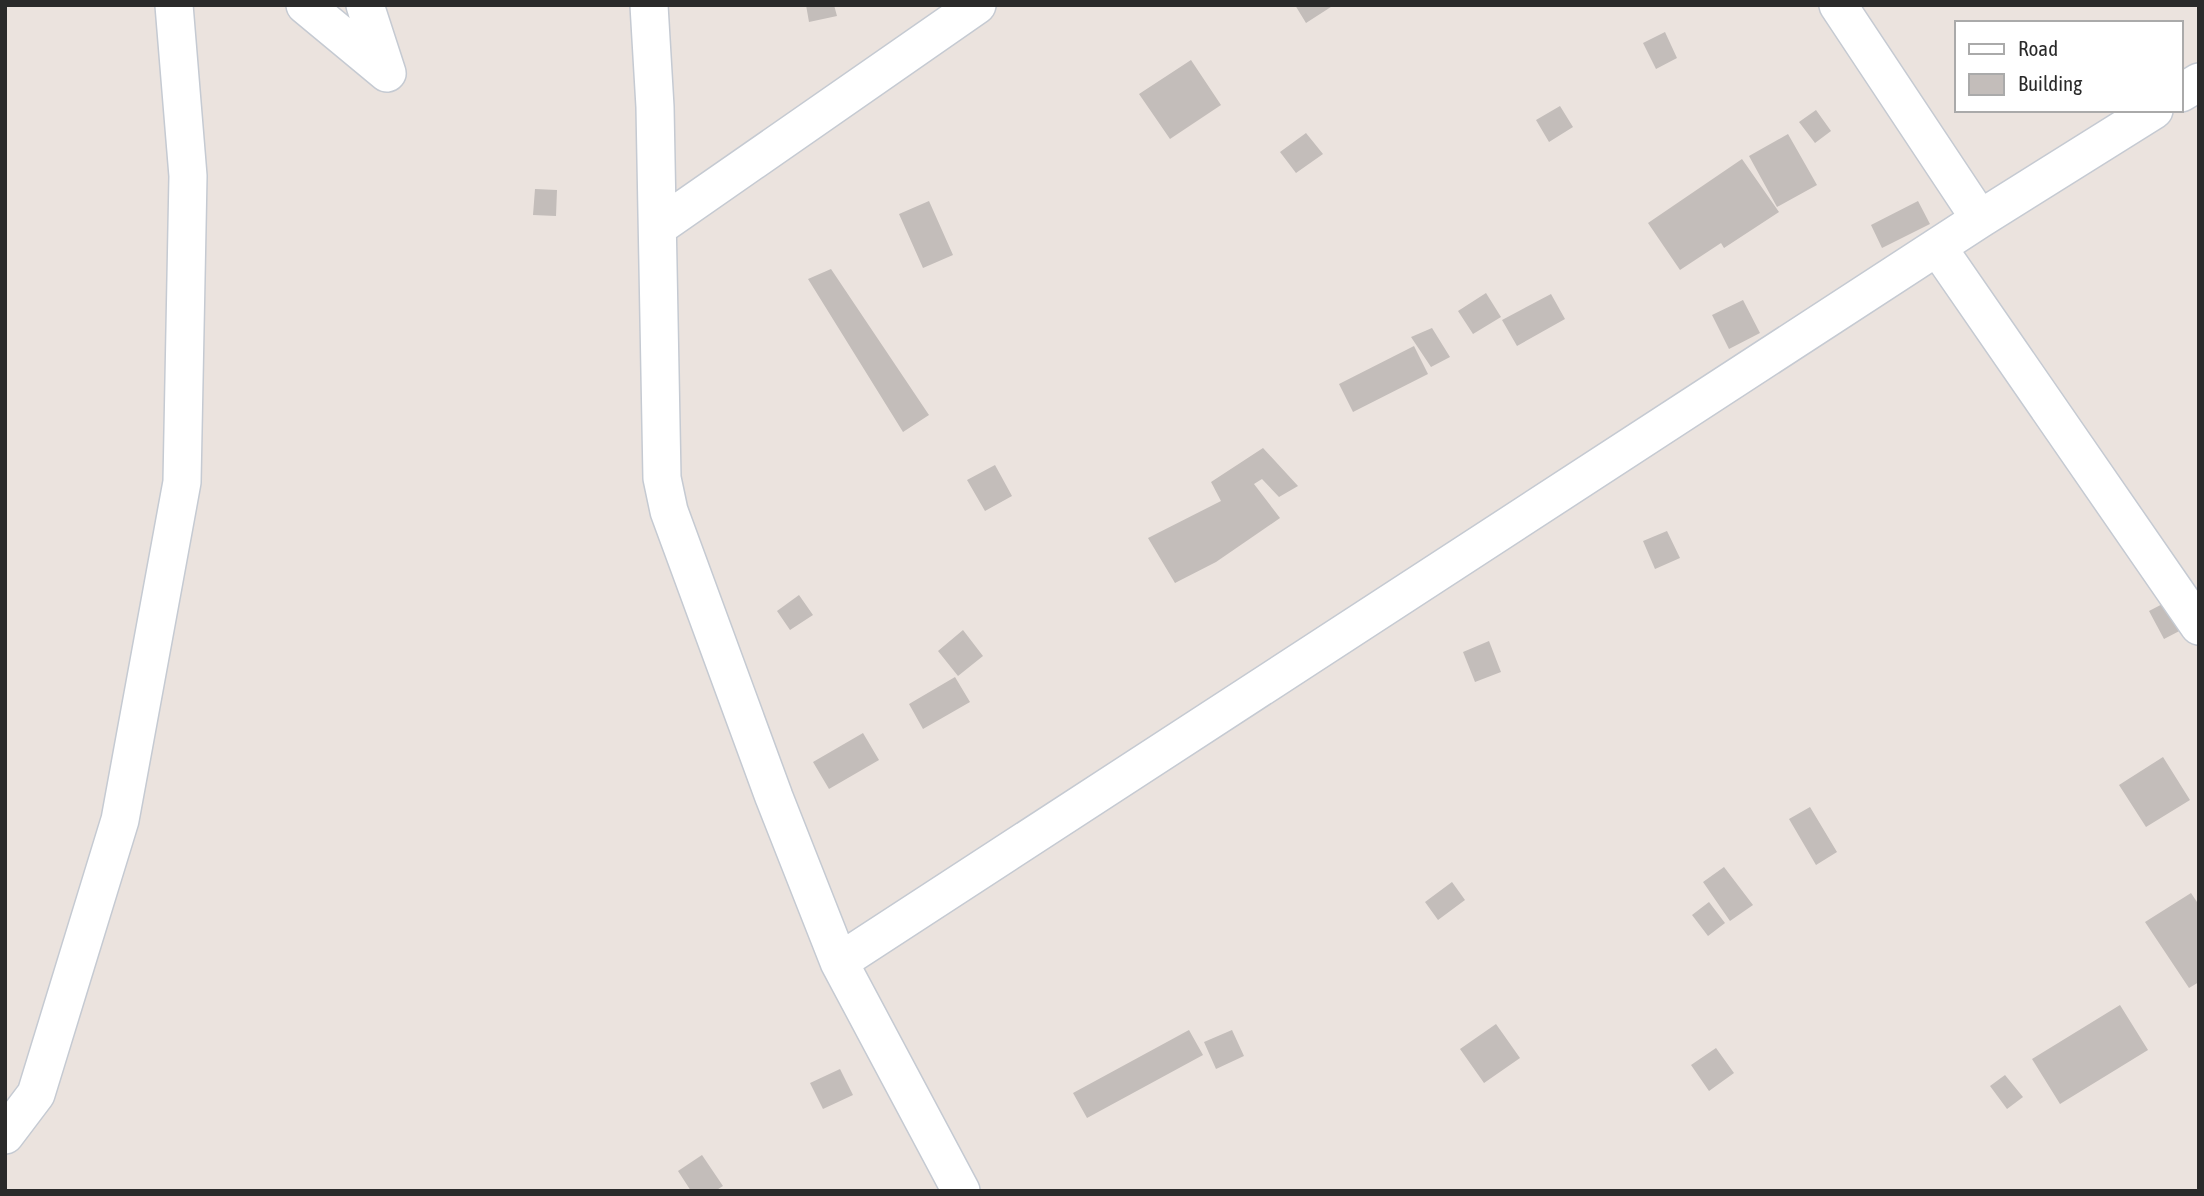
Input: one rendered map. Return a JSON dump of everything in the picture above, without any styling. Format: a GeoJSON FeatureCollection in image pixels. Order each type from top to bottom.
{"type":"FeatureCollection","features":[{"type":"Feature","properties":{"kind":"street"},"geometry":{"type":"LineString","coordinates":[[5,1135],[36,1094],[120,820],[183,482],[188,176],[174,5]]}},
{"type":"Feature","properties":{"kind":"street"},"geometry":{"type":"LineString","coordinates":[[305,5],[387,73],[365,5]]}},
{"type":"Feature","properties":{"kind":"street"},"geometry":{"type":"LineString","coordinates":[[649,5],[655,107],[662,478],[669,511],[774,797],[839,962],[961,1191]]}},
{"type":"Feature","properties":{"kind":"street"},"geometry":{"type":"LineString","coordinates":[[658,227],[976,5]]}},
{"type":"Feature","properties":{"kind":"street"},"geometry":{"type":"LineString","coordinates":[[1838,5],[1980,219]]}},
{"type":"Feature","properties":{"kind":"street"},"geometry":{"type":"LineString","coordinates":[[2183,92],[2199,82]]}},
{"type":"Feature","properties":{"kind":"street"},"geometry":{"type":"LineString","coordinates":[[839,962],[1980,219],[2151,112]]}},
{"type":"Feature","properties":{"kind":"street"},"geometry":{"type":"LineString","coordinates":[[1938,248],[2199,626]]}},
{"type":"Feature","properties":{"kind":"building"},"geometry":{"type":"Polygon","coordinates":[[[806,5],[834,5],[837,16],[809,22],[806,5]]]}},
{"type":"Feature","properties":{"kind":"building"},"geometry":{"type":"Polygon","coordinates":[[[1295,5],[1334,5],[1306,23],[1295,5]]]}},
{"type":"Feature","properties":{"kind":"building"},"geometry":{"type":"Polygon","coordinates":[[[1665,32],[1677,58],[1656,69],[1643,43],[1665,32]]]}},
{"type":"Feature","properties":{"kind":"building"},"geometry":{"type":"Polygon","coordinates":[[[1191,60],[1221,105],[1170,139],[1139,94],[1191,60]]]}},
{"type":"Feature","properties":{"kind":"building"},"geometry":{"type":"Polygon","coordinates":[[[1560,106],[1573,127],[1549,142],[1536,120],[1560,106]]]}},
{"type":"Feature","properties":{"kind":"building"},"geometry":{"type":"Polygon","coordinates":[[[1816,110],[1831,131],[1815,143],[1799,122],[1816,110]]]}},
{"type":"Feature","properties":{"kind":"building"},"geometry":{"type":"Polygon","coordinates":[[[1306,133],[1323,154],[1296,173],[1280,152],[1306,133]]]}},
{"type":"Feature","properties":{"kind":"building"},"geometry":{"type":"Polygon","coordinates":[[[1788,134],[1817,185],[1777,207],[1749,156],[1788,134]]]}},
{"type":"Feature","properties":{"kind":"building"},"geometry":{"type":"Polygon","coordinates":[[[1742,159],[1779,212],[1724,248],[1721,243],[1680,270],[1648,223],[1742,159]]]}},
{"type":"Feature","properties":{"kind":"building"},"geometry":{"type":"Polygon","coordinates":[[[535,189],[557,190],[556,216],[533,215],[535,189]]]}},
{"type":"Feature","properties":{"kind":"building"},"geometry":{"type":"Polygon","coordinates":[[[929,201],[953,255],[923,268],[899,214],[929,201]]]}},
{"type":"Feature","properties":{"kind":"building"},"geometry":{"type":"Polygon","coordinates":[[[1918,201],[1930,224],[1882,248],[1871,225],[1918,201]]]}},
{"type":"Feature","properties":{"kind":"building"},"geometry":{"type":"Polygon","coordinates":[[[831,269],[929,415],[903,432],[808,279],[831,269]]]}},
{"type":"Feature","properties":{"kind":"building"},"geometry":{"type":"Polygon","coordinates":[[[1486,293],[1501,317],[1473,334],[1458,311],[1486,293]]]}},
{"type":"Feature","properties":{"kind":"building"},"geometry":{"type":"Polygon","coordinates":[[[1551,294],[1565,319],[1517,346],[1502,320],[1551,294]]]}},
{"type":"Feature","properties":{"kind":"building"},"geometry":{"type":"Polygon","coordinates":[[[1743,300],[1760,333],[1729,349],[1712,315],[1743,300]]]}},
{"type":"Feature","properties":{"kind":"building"},"geometry":{"type":"Polygon","coordinates":[[[1432,328],[1450,357],[1431,367],[1411,337],[1432,328]]]}},
{"type":"Feature","properties":{"kind":"building"},"geometry":{"type":"Polygon","coordinates":[[[1414,346],[1428,374],[1353,412],[1339,384],[1414,346]]]}},
{"type":"Feature","properties":{"kind":"building"},"geometry":{"type":"Polygon","coordinates":[[[1263,448],[1298,486],[1279,497],[1262,479],[1254,484],[1280,518],[1216,562],[1175,583],[1148,538],[1221,501],[1211,482],[1263,448]]]}},
{"type":"Feature","properties":{"kind":"building"},"geometry":{"type":"Polygon","coordinates":[[[995,465],[1012,496],[985,511],[967,480],[995,465]]]}},
{"type":"Feature","properties":{"kind":"building"},"geometry":{"type":"Polygon","coordinates":[[[1667,531],[1680,558],[1655,569],[1643,541],[1667,531]]]}},
{"type":"Feature","properties":{"kind":"building"},"geometry":{"type":"Polygon","coordinates":[[[799,595],[813,615],[790,630],[777,611],[799,595]]]}},
{"type":"Feature","properties":{"kind":"building"},"geometry":{"type":"Polygon","coordinates":[[[2174,598],[2189,626],[2164,639],[2149,611],[2174,598]]]}},
{"type":"Feature","properties":{"kind":"building"},"geometry":{"type":"Polygon","coordinates":[[[963,630],[983,656],[958,676],[938,651],[963,630]]]}},
{"type":"Feature","properties":{"kind":"building"},"geometry":{"type":"Polygon","coordinates":[[[1489,641],[1501,672],[1475,682],[1463,652],[1489,641]]]}},
{"type":"Feature","properties":{"kind":"building"},"geometry":{"type":"Polygon","coordinates":[[[955,677],[970,702],[923,729],[909,704],[955,677]]]}},
{"type":"Feature","properties":{"kind":"building"},"geometry":{"type":"Polygon","coordinates":[[[863,733],[879,760],[829,789],[813,762],[863,733]]]}},
{"type":"Feature","properties":{"kind":"building"},"geometry":{"type":"Polygon","coordinates":[[[2163,757],[2190,800],[2146,827],[2119,785],[2163,757]]]}},
{"type":"Feature","properties":{"kind":"building"},"geometry":{"type":"Polygon","coordinates":[[[1810,807],[1837,852],[1816,865],[1789,819],[1810,807]]]}},
{"type":"Feature","properties":{"kind":"building"},"geometry":{"type":"Polygon","coordinates":[[[1724,867],[1753,905],[1730,921],[1703,882],[1724,867]]]}},
{"type":"Feature","properties":{"kind":"building"},"geometry":{"type":"Polygon","coordinates":[[[1452,882],[1465,900],[1438,920],[1425,902],[1452,882]]]}},
{"type":"Feature","properties":{"kind":"building"},"geometry":{"type":"Polygon","coordinates":[[[2191,893],[2199,905],[2199,982],[2189,988],[2145,922],[2191,893]]]}},
{"type":"Feature","properties":{"kind":"building"},"geometry":{"type":"Polygon","coordinates":[[[1709,902],[1725,923],[1708,936],[1692,915],[1709,902]]]}},
{"type":"Feature","properties":{"kind":"building"},"geometry":{"type":"Polygon","coordinates":[[[2120,1005],[2148,1050],[2060,1104],[2032,1059],[2120,1005]]]}},
{"type":"Feature","properties":{"kind":"building"},"geometry":{"type":"Polygon","coordinates":[[[1496,1024],[1520,1058],[1484,1083],[1460,1049],[1496,1024]]]}},
{"type":"Feature","properties":{"kind":"building"},"geometry":{"type":"Polygon","coordinates":[[[1189,1030],[1203,1055],[1087,1118],[1073,1093],[1189,1030]]]}},
{"type":"Feature","properties":{"kind":"building"},"geometry":{"type":"Polygon","coordinates":[[[1232,1030],[1244,1056],[1216,1069],[1204,1042],[1232,1030]]]}},
{"type":"Feature","properties":{"kind":"building"},"geometry":{"type":"Polygon","coordinates":[[[1716,1048],[1734,1073],[1709,1091],[1691,1065],[1716,1048]]]}},
{"type":"Feature","properties":{"kind":"building"},"geometry":{"type":"Polygon","coordinates":[[[840,1069],[853,1095],[823,1109],[810,1083],[840,1069]]]}},
{"type":"Feature","properties":{"kind":"building"},"geometry":{"type":"Polygon","coordinates":[[[2005,1075],[2023,1097],[2007,1109],[1990,1086],[2005,1075]]]}},
{"type":"Feature","properties":{"kind":"building"},"geometry":{"type":"Polygon","coordinates":[[[702,1155],[723,1186],[715,1191],[691,1191],[678,1171],[702,1155]]]}}]}
